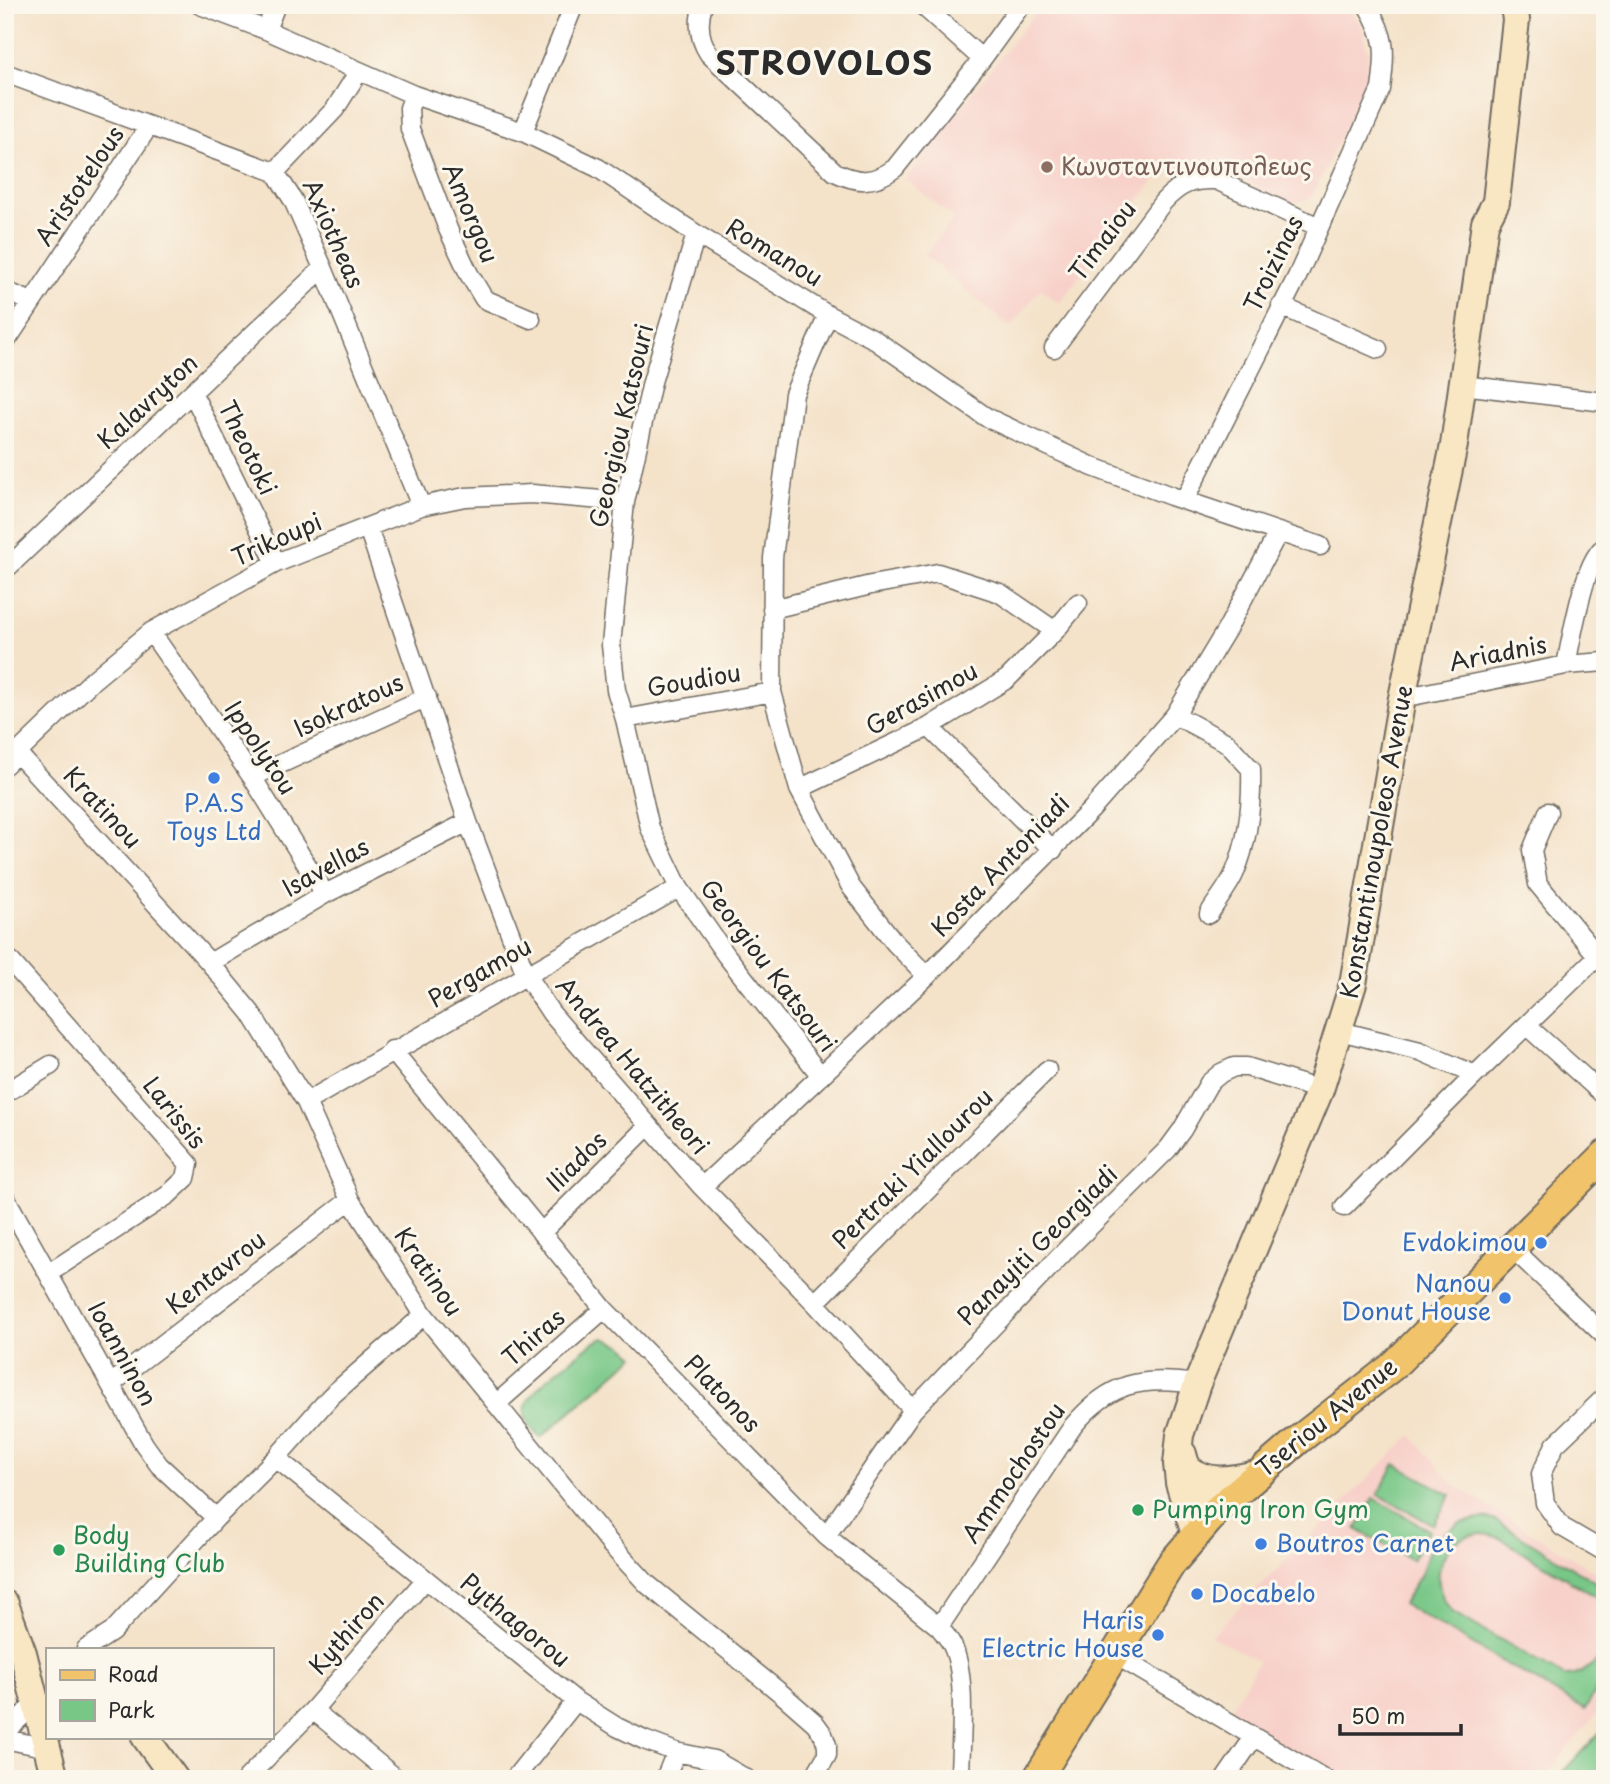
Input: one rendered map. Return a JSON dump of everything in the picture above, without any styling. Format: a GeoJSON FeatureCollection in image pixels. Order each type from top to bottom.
{"type":"FeatureCollection","features":[{"type":"Feature","properties":{"kind":"main road","name":"Tseriou Avenue"},"geometry":{"type":"LineString","coordinates":[[1037,1779],[1171,1564],[1195,1534],[1219,1508],[1258,1474],[1393,1366],[1605,1154]]}},
{"type":"Feature","properties":{"kind":"street","name":"Romanou"},"geometry":{"type":"LineString","coordinates":[[200,5],[265,30],[414,95],[523,132],[598,168],[696,234],[828,315],[872,338],[986,417],[1093,467],[1278,534],[1320,546]]}},
{"type":"Feature","properties":{"kind":"street"},"geometry":{"type":"LineString","coordinates":[[265,30],[276,5]]}},
{"type":"Feature","properties":{"kind":"street"},"geometry":{"type":"LineString","coordinates":[[523,132],[575,5]]}},
{"type":"Feature","properties":{"kind":"street"},"geometry":{"type":"LineString","coordinates":[[703,5],[699,28],[709,54],[835,172],[859,181],[877,179],[895,168],[982,59],[1021,5]]}},
{"type":"Feature","properties":{"kind":"street"},"geometry":{"type":"LineString","coordinates":[[922,5],[982,59]]}},
{"type":"Feature","properties":{"kind":"street","name":"Troizinas"},"geometry":{"type":"LineString","coordinates":[[1185,499],[1297,277],[1381,89],[1386,58],[1380,27],[1367,5]]}},
{"type":"Feature","properties":{"kind":"street","name":"Konstantinoupoleos Avenue"},"geometry":{"type":"LineString","coordinates":[[1485,223],[1479,200],[1482,167],[1499,27],[1505,5]]}},
{"type":"Feature","properties":{"kind":"street","name":"Konstantinoupoleos Avenue"},"geometry":{"type":"LineString","coordinates":[[1195,1534],[1177,1464],[1180,1435],[1197,1384],[1320,1090],[1353,984],[1402,698],[1454,445],[1485,223],[1496,202],[1516,20],[1514,5]]}},
{"type":"Feature","properties":{"kind":"street"},"geometry":{"type":"LineString","coordinates":[[275,172],[335,109],[359,71]]}},
{"type":"Feature","properties":{"kind":"street","name":"Axiotheas"},"geometry":{"type":"LineString","coordinates":[[5,73],[275,172],[293,200],[323,268],[421,506]]}},
{"type":"Feature","properties":{"kind":"street","name":"Amorgou"},"geometry":{"type":"LineString","coordinates":[[414,95],[409,108],[410,129],[468,274],[484,299],[531,319]]}},
{"type":"Feature","properties":{"kind":"street","name":"Aristotelous"},"geometry":{"type":"LineString","coordinates":[[5,343],[149,126]]}},
{"type":"Feature","properties":{"kind":"street","name":"Timaiou"},"geometry":{"type":"LineString","coordinates":[[1054,348],[1163,202],[1177,188],[1198,180],[1216,180],[1319,227]]}},
{"type":"Feature","properties":{"kind":"street","name":"Georgiou Katsouri"},"geometry":{"type":"LineString","coordinates":[[696,234],[652,382],[625,502],[611,645],[616,690],[650,828],[679,888],[726,956],[821,1076]]}},
{"type":"Feature","properties":{"kind":"street","name":"Kalavryton"},"geometry":{"type":"LineString","coordinates":[[5,570],[323,268]]}},
{"type":"Feature","properties":{"kind":"street"},"geometry":{"type":"LineString","coordinates":[[5,291],[32,302]]}},
{"type":"Feature","properties":{"kind":"street"},"geometry":{"type":"LineString","coordinates":[[1281,306],[1378,349]]}},
{"type":"Feature","properties":{"kind":"street"},"geometry":{"type":"LineString","coordinates":[[828,315],[794,394],[773,558],[772,692],[799,789],[851,887],[895,943],[927,976]]}},
{"type":"Feature","properties":{"kind":"street"},"geometry":{"type":"LineString","coordinates":[[1462,385],[1605,402]]}},
{"type":"Feature","properties":{"kind":"street","name":"Theotoki"},"geometry":{"type":"LineString","coordinates":[[192,394],[276,563]]}},
{"type":"Feature","properties":{"kind":"street","name":"Trikoupi"},"geometry":{"type":"LineString","coordinates":[[12,760],[93,680],[151,632],[276,563],[421,506],[465,497],[532,494],[625,502]]}},
{"type":"Feature","properties":{"kind":"street","name":"Andrea Hatzitheori"},"geometry":{"type":"LineString","coordinates":[[368,528],[468,822],[526,975],[551,1013],[702,1187],[815,1303],[913,1410]]}},
{"type":"Feature","properties":{"kind":"street","name":"Kosta Antoniadi"},"geometry":{"type":"LineString","coordinates":[[702,1187],[927,976],[1053,850],[1175,715],[1227,629],[1278,534]]}},
{"type":"Feature","properties":{"kind":"street"},"geometry":{"type":"LineString","coordinates":[[1566,665],[1590,564],[1600,549],[1605,547]]}},
{"type":"Feature","properties":{"kind":"street"},"geometry":{"type":"LineString","coordinates":[[772,609],[871,585],[938,573],[1000,593],[1055,631]]}},
{"type":"Feature","properties":{"kind":"street","name":"Gerasimou"},"geometry":{"type":"LineString","coordinates":[[799,789],[929,727],[1007,679],[1055,631],[1077,603]]}},
{"type":"Feature","properties":{"kind":"street","name":"Ippolytou"},"geometry":{"type":"LineString","coordinates":[[151,632],[252,777],[325,894]]}},
{"type":"Feature","properties":{"kind":"street","name":"Ariadnis"},"geometry":{"type":"LineString","coordinates":[[1402,698],[1566,665],[1605,662]]}},
{"type":"Feature","properties":{"kind":"street","name":"Goudiou"},"geometry":{"type":"LineString","coordinates":[[625,719],[772,692]]}},
{"type":"Feature","properties":{"kind":"street","name":"Isokratous"},"geometry":{"type":"LineString","coordinates":[[252,777],[427,697]]}},
{"type":"Feature","properties":{"kind":"street"},"geometry":{"type":"LineString","coordinates":[[1175,715],[1227,743],[1251,769],[1252,802],[1245,842],[1235,874],[1209,914]]}},
{"type":"Feature","properties":{"kind":"street"},"geometry":{"type":"LineString","coordinates":[[929,727],[1053,850]]}},
{"type":"Feature","properties":{"kind":"street","name":"Kratinou"},"geometry":{"type":"LineString","coordinates":[[12,760],[210,962],[251,1013],[306,1102],[350,1200],[424,1315],[612,1546],[647,1584],[815,1723],[823,1734],[827,1755],[813,1779]]}},
{"type":"Feature","properties":{"kind":"street"},"geometry":{"type":"LineString","coordinates":[[1344,1207],[1475,1075],[1601,961],[1538,884],[1532,850],[1548,812]]}},
{"type":"Feature","properties":{"kind":"street","name":"Isavellas"},"geometry":{"type":"LineString","coordinates":[[210,962],[325,894],[468,822]]}},
{"type":"Feature","properties":{"kind":"street","name":"Pergamou"},"geometry":{"type":"LineString","coordinates":[[306,1102],[679,888]]}},
{"type":"Feature","properties":{"kind":"street","name":"Larissis"},"geometry":{"type":"LineString","coordinates":[[5,956],[189,1164],[186,1178],[168,1195],[49,1273]]}},
{"type":"Feature","properties":{"kind":"street"},"geometry":{"type":"LineString","coordinates":[[1527,1026],[1605,1096]]}},
{"type":"Feature","properties":{"kind":"street"},"geometry":{"type":"LineString","coordinates":[[1340,1031],[1420,1051],[1475,1075]]}},
{"type":"Feature","properties":{"kind":"street","name":"Platonos"},"geometry":{"type":"LineString","coordinates":[[393,1050],[604,1309],[826,1536],[939,1627],[952,1644],[958,1661],[961,1694],[960,1779]]}},
{"type":"Feature","properties":{"kind":"street"},"geometry":{"type":"LineString","coordinates":[[5,1093],[51,1065]]}},
{"type":"Feature","properties":{"kind":"street","name":"Panayiti Georgiadi"},"geometry":{"type":"LineString","coordinates":[[826,1536],[913,1410],[1069,1247],[1168,1149],[1209,1083],[1221,1073],[1234,1068],[1247,1068],[1320,1090]]}},
{"type":"Feature","properties":{"kind":"street","name":"Pertraki Yiallourou"},"geometry":{"type":"LineString","coordinates":[[815,1303],[1046,1070]]}},
{"type":"Feature","properties":{"kind":"street","name":"Iliados"},"geometry":{"type":"LineString","coordinates":[[541,1233],[648,1126]]}},
{"type":"Feature","properties":{"kind":"street","name":"Ioanninon"},"geometry":{"type":"LineString","coordinates":[[5,1197],[144,1444],[159,1465],[216,1518]]}},
{"type":"Feature","properties":{"kind":"street","name":"Kentavrou"},"geometry":{"type":"LineString","coordinates":[[111,1384],[350,1200]]}},
{"type":"Feature","properties":{"kind":"street"},"geometry":{"type":"LineString","coordinates":[[1512,1248],[1605,1336]]}},
{"type":"Feature","properties":{"kind":"street","name":"Thiras"},"geometry":{"type":"LineString","coordinates":[[496,1404],[604,1309]]}},
{"type":"Feature","properties":{"kind":"street"},"geometry":{"type":"LineString","coordinates":[[88,1648],[112,1632],[331,1396],[424,1315]]}},
{"type":"Feature","properties":{"kind":"street","name":"Ammochostou"},"geometry":{"type":"LineString","coordinates":[[939,1627],[1073,1426],[1090,1405],[1135,1382],[1165,1380],[1197,1384]]}},
{"type":"Feature","properties":{"kind":"street"},"geometry":{"type":"LineString","coordinates":[[1605,1397],[1555,1445],[1541,1474],[1545,1503],[1562,1527],[1605,1552]]}},
{"type":"Feature","properties":{"kind":"street"},"geometry":{"type":"LineString","coordinates":[[1180,1435],[1187,1467],[1197,1484],[1219,1508]]}},
{"type":"Feature","properties":{"kind":"street","name":"Pythagorou"},"geometry":{"type":"LineString","coordinates":[[276,1458],[576,1701],[617,1727],[676,1752],[715,1760],[747,1779]]}},
{"type":"Feature","properties":{"kind":"street"},"geometry":{"type":"LineString","coordinates":[[1187,1467],[1198,1475],[1224,1480],[1258,1474]]}},
{"type":"Feature","properties":{"kind":"street","name":"Kythiron"},"geometry":{"type":"LineString","coordinates":[[246,1779],[313,1710],[425,1580]]}},
{"type":"Feature","properties":{"kind":"street"},"geometry":{"type":"LineString","coordinates":[[6,1610],[35,1652],[36,1703],[55,1779]]}},
{"type":"Feature","properties":{"kind":"street"},"geometry":{"type":"LineString","coordinates":[[104,1648],[112,1632]]}},
{"type":"Feature","properties":{"kind":"street"},"geometry":{"type":"LineString","coordinates":[[1114,1654],[1325,1779]]}},
{"type":"Feature","properties":{"kind":"street"},"geometry":{"type":"LineString","coordinates":[[514,1779],[576,1701]]}},
{"type":"Feature","properties":{"kind":"street"},"geometry":{"type":"LineString","coordinates":[[5,1732],[36,1703]]}},
{"type":"Feature","properties":{"kind":"street"},"geometry":{"type":"LineString","coordinates":[[313,1710],[397,1779]]}},
{"type":"Feature","properties":{"kind":"street"},"geometry":{"type":"LineString","coordinates":[[1225,1779],[1254,1737]]}},
{"type":"Feature","properties":{"kind":"street"},"geometry":{"type":"LineString","coordinates":[[146,1738],[175,1779]]}},
{"type":"Feature","properties":{"kind":"street"},"geometry":{"type":"LineString","coordinates":[[5,1739],[48,1748]]}},
{"type":"Feature","properties":{"kind":"street"},"geometry":{"type":"LineString","coordinates":[[665,1779],[676,1752]]}},
{"type":"Feature","properties":{"kind":"shaded area","name":"Κωνσταντινουπολεως"},"geometry":{"type":"Polygon","coordinates":[[[1041,5],[1347,5],[1360,23],[1368,52],[1365,84],[1311,199],[1288,203],[1201,160],[1160,173],[1059,303],[1040,289],[1011,328],[925,255],[954,218],[905,179],[1041,5]]]}},
{"type":"Feature","properties":{"kind":"shaded area"},"geometry":{"type":"Polygon","coordinates":[[[1411,1435],[1454,1485],[1605,1578],[1605,1703],[1543,1779],[1340,1779],[1228,1713],[1259,1661],[1211,1636],[1411,1435]]]}},
{"type":"Feature","properties":{"kind":"green space"},"geometry":{"type":"Polygon","coordinates":[[[604,1338],[622,1345],[635,1356],[540,1438],[526,1418],[528,1401],[553,1374],[592,1343],[604,1338]]]}},
{"type":"Feature","properties":{"kind":"green space"},"geometry":{"type":"Polygon","coordinates":[[[1395,1464],[1451,1495],[1433,1525],[1378,1494],[1395,1464]]]}},
{"type":"Feature","properties":{"kind":"green space"},"geometry":{"type":"Polygon","coordinates":[[[1374,1498],[1429,1530],[1412,1560],[1356,1529],[1374,1498]]]}},
{"type":"Feature","properties":{"kind":"green space"},"geometry":{"type":"Polygon","coordinates":[[[1484,1518],[1508,1528],[1605,1588],[1605,1602],[1503,1540],[1485,1534],[1469,1536],[1456,1542],[1446,1553],[1440,1567],[1439,1582],[1443,1598],[1454,1613],[1564,1676],[1588,1669],[1605,1650],[1605,1682],[1599,1686],[1585,1710],[1403,1604],[1421,1574],[1430,1548],[1438,1538],[1460,1523],[1484,1518]]]}},
{"type":"Feature","properties":{"kind":"green space"},"geometry":{"type":"Polygon","coordinates":[[[1605,1727],[1605,1779],[1556,1779],[1605,1727]]]}},
{"type":"Feature","properties":{"kind":"place","name":"Κωνσταντινουπολεως"},"geometry":{"type":"Point","coordinates":[1047,167]}},
{"type":"Feature","properties":{"kind":"place","name":"P.A.S Toys Ltd"},"geometry":{"type":"Point","coordinates":[214,778]}},
{"type":"Feature","properties":{"kind":"place","name":"Evdokimou"},"geometry":{"type":"Point","coordinates":[1541,1243]}},
{"type":"Feature","properties":{"kind":"place","name":"Nanou Donut House"},"geometry":{"type":"Point","coordinates":[1505,1298]}},
{"type":"Feature","properties":{"kind":"place","name":"Pumping Iron Gym"},"geometry":{"type":"Point","coordinates":[1138,1510]}},
{"type":"Feature","properties":{"kind":"place","name":"Boutros Carnet"},"geometry":{"type":"Point","coordinates":[1261,1544]}},
{"type":"Feature","properties":{"kind":"place","name":"Body Building Club"},"geometry":{"type":"Point","coordinates":[59,1550]}},
{"type":"Feature","properties":{"kind":"place","name":"Docabelo"},"geometry":{"type":"Point","coordinates":[1197,1594]}},
{"type":"Feature","properties":{"kind":"place","name":"Haris Electric House"},"geometry":{"type":"Point","coordinates":[1158,1635]}},
{"type":"Feature","properties":{"kind":"district","name":"STROVOLOS"},"geometry":{"type":"Point","coordinates":[825,64]}}]}
